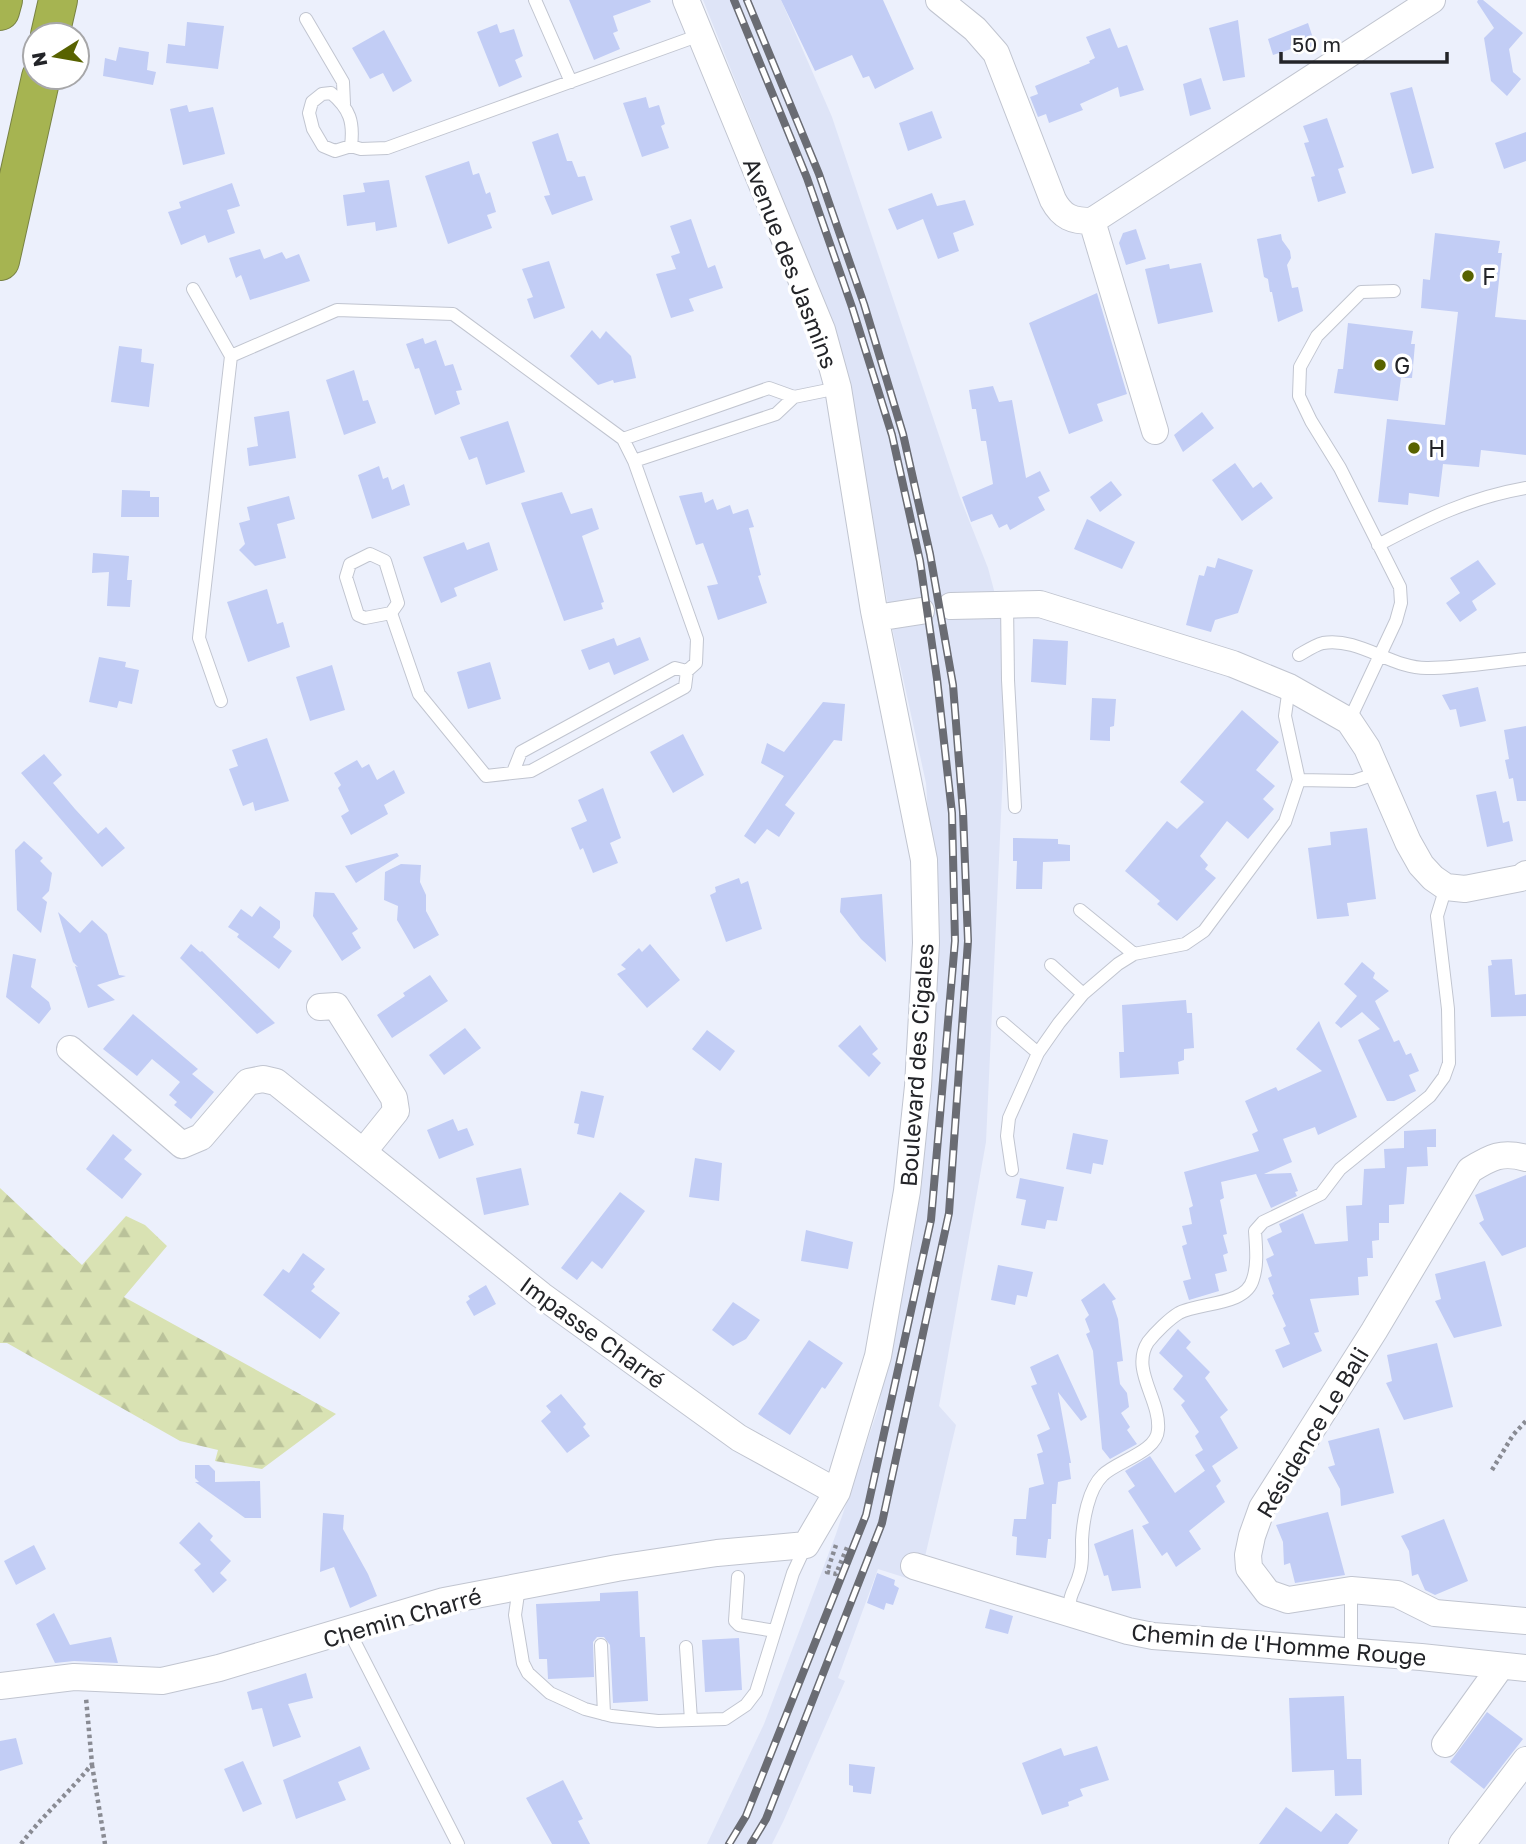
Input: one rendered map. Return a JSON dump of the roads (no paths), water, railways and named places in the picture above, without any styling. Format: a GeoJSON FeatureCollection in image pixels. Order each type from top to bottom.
{"type":"FeatureCollection","features":[{"type":"Feature","properties":{"kind":"highway"},"geometry":{"type":"LineString","coordinates":[[0,11],[2,0]]}},
{"type":"Feature","properties":{"kind":"highway"},"geometry":{"type":"LineString","coordinates":[[53,21],[58,0]]}},
{"type":"Feature","properties":{"kind":"highway"},"geometry":{"type":"LineString","coordinates":[[0,261],[38,91]]}},
{"type":"Feature","properties":{"kind":"street","name":"Avenue des Jasmins"},"geometry":{"type":"LineString","coordinates":[[686,0],[821,330],[838,388],[876,618]]}},
{"type":"Feature","properties":{"kind":"street"},"geometry":{"type":"LineString","coordinates":[[939,0],[975,29],[996,53],[1060,212],[1076,220],[1092,221],[1432,0]]}},
{"type":"Feature","properties":{"kind":"street"},"geometry":{"type":"LineString","coordinates":[[1092,221],[1155,431]]}},
{"type":"Feature","properties":{"kind":"street"},"geometry":{"type":"LineString","coordinates":[[951,606],[1040,604],[1233,664],[1289,687],[1349,721],[1367,748],[1408,842],[1421,865],[1433,878],[1446,887],[1465,889],[1521,878],[1526,874]]}},
{"type":"Feature","properties":{"kind":"street"},"geometry":{"type":"LineString","coordinates":[[876,618],[921,611]]}},
{"type":"Feature","properties":{"kind":"street","name":"Boulevard des Cigales"},"geometry":{"type":"LineString","coordinates":[[806,1545],[837,1492],[878,1356],[907,1191],[918,1086],[925,956],[924,860],[876,618]]}},
{"type":"Feature","properties":{"kind":"street"},"geometry":{"type":"LineString","coordinates":[[320,1007],[336,1006],[394,1098],[396,1111],[363,1152]]}},
{"type":"Feature","properties":{"kind":"street","name":"Impasse Charré"},"geometry":{"type":"LineString","coordinates":[[70,1049],[182,1144],[201,1137],[248,1082],[263,1079],[276,1083],[541,1295],[739,1438],[837,1492]]}},
{"type":"Feature","properties":{"kind":"street","name":"Résidence Le Bali"},"geometry":{"type":"LineString","coordinates":[[1526,1158],[1509,1154],[1489,1158],[1470,1170],[1374,1331],[1262,1508],[1248,1555],[1249,1568],[1268,1593],[1288,1600],[1351,1590],[1396,1594],[1435,1613],[1526,1621]]}},
{"type":"Feature","properties":{"kind":"street","name":"Chemin Charré"},"geometry":{"type":"LineString","coordinates":[[0,1686],[84,1676],[162,1681],[219,1668],[444,1601],[617,1568],[717,1553],[806,1545]]}},
{"type":"Feature","properties":{"kind":"street","name":"Chemin de l'Homme Rouge"},"geometry":{"type":"LineString","coordinates":[[914,1566],[1128,1631],[1153,1636],[1514,1667]]}},
{"type":"Feature","properties":{"kind":"street"},"geometry":{"type":"LineString","coordinates":[[1445,1744],[1514,1667]]}},
{"type":"Feature","properties":{"kind":"street"},"geometry":{"type":"LineString","coordinates":[[1462,1844],[1526,1760]]}},
{"type":"Feature","properties":{"kind":"lane"},"geometry":{"type":"LineString","coordinates":[[535,0],[571,82]]}},
{"type":"Feature","properties":{"kind":"lane"},"geometry":{"type":"LineString","coordinates":[[306,19],[343,82],[344,104],[353,128],[351,146]]}},
{"type":"Feature","properties":{"kind":"lane"},"geometry":{"type":"LineString","coordinates":[[344,104],[331,93],[322,93],[312,102],[309,113],[313,129],[323,146],[335,151],[351,146],[362,149],[387,148],[700,35]]}},
{"type":"Feature","properties":{"kind":"lane"},"geometry":{"type":"LineString","coordinates":[[193,289],[231,356],[199,638],[221,701]]}},
{"type":"Feature","properties":{"kind":"lane"},"geometry":{"type":"LineString","coordinates":[[1349,721],[1396,621],[1401,603],[1400,587],[1340,468],[1299,396],[1300,367],[1317,336],[1361,292],[1394,291]]}},
{"type":"Feature","properties":{"kind":"lane"},"geometry":{"type":"LineString","coordinates":[[231,356],[337,310],[453,314],[623,439],[634,461],[696,639],[696,663],[687,671],[685,687],[531,772],[486,776],[419,694],[391,613]]}},
{"type":"Feature","properties":{"kind":"lane"},"geometry":{"type":"LineString","coordinates":[[623,439],[769,388],[794,397],[838,388]]}},
{"type":"Feature","properties":{"kind":"lane"},"geometry":{"type":"LineString","coordinates":[[634,461],[776,414],[794,397]]}},
{"type":"Feature","properties":{"kind":"lane"},"geometry":{"type":"LineString","coordinates":[[1378,545],[1463,503],[1526,488]]}},
{"type":"Feature","properties":{"kind":"lane"},"geometry":{"type":"LineString","coordinates":[[370,554],[385,561],[398,603],[391,613],[365,618],[358,615],[346,577],[350,564],[370,554]]}},
{"type":"Feature","properties":{"kind":"lane"},"geometry":{"type":"LineString","coordinates":[[1007,603],[1015,807]]}},
{"type":"Feature","properties":{"kind":"lane"},"geometry":{"type":"LineString","coordinates":[[1298,655],[1321,643],[1342,643],[1405,665],[1426,668],[1526,659]]}},
{"type":"Feature","properties":{"kind":"lane"},"geometry":{"type":"LineString","coordinates":[[513,772],[521,752],[675,667],[687,671]]}},
{"type":"Feature","properties":{"kind":"lane"},"geometry":{"type":"LineString","coordinates":[[1012,1170],[1007,1136],[1009,1118],[1038,1053],[1083,994],[1134,954],[1185,944],[1204,930],[1284,822],[1299,780],[1285,716],[1289,687]]}},
{"type":"Feature","properties":{"kind":"lane"},"geometry":{"type":"LineString","coordinates":[[1299,780],[1354,781],[1378,773]]}},
{"type":"Feature","properties":{"kind":"lane"},"geometry":{"type":"LineString","coordinates":[[1069,1612],[1069,1598],[1081,1572],[1082,1536],[1093,1490],[1102,1475],[1154,1443],[1159,1431],[1143,1368],[1143,1354],[1149,1341],[1177,1314],[1236,1298],[1253,1282],[1255,1231],[1263,1222],[1321,1194],[1340,1169],[1430,1096],[1444,1077],[1449,1063],[1448,1009],[1437,916],[1446,887]]}},
{"type":"Feature","properties":{"kind":"lane"},"geometry":{"type":"LineString","coordinates":[[1080,910],[1134,954]]}},
{"type":"Feature","properties":{"kind":"lane"},"geometry":{"type":"LineString","coordinates":[[1051,965],[1083,994]]}},
{"type":"Feature","properties":{"kind":"lane"},"geometry":{"type":"LineString","coordinates":[[1003,1023],[1038,1053]]}},
{"type":"Feature","properties":{"kind":"lane"},"geometry":{"type":"LineString","coordinates":[[519,1587],[515,1615],[523,1663],[527,1673],[551,1693],[585,1709],[604,1714],[658,1721],[725,1719],[746,1705],[756,1692],[793,1573],[806,1545]]}},
{"type":"Feature","properties":{"kind":"lane"},"geometry":{"type":"LineString","coordinates":[[738,1577],[735,1621],[739,1625],[775,1631]]}},
{"type":"Feature","properties":{"kind":"lane"},"geometry":{"type":"LineString","coordinates":[[1351,1590],[1351,1652]]}},
{"type":"Feature","properties":{"kind":"lane"},"geometry":{"type":"LineString","coordinates":[[349,1631],[458,1844]]}},
{"type":"Feature","properties":{"kind":"lane"},"geometry":{"type":"LineString","coordinates":[[601,1645],[604,1714]]}},
{"type":"Feature","properties":{"kind":"lane"},"geometry":{"type":"LineString","coordinates":[[687,1647],[691,1720]]}},
{"type":"Feature","properties":{"kind":"railway"},"geometry":{"type":"LineString","coordinates":[[729,1844],[746,1816],[866,1515],[931,1220],[955,941],[952,813],[937,679],[920,561],[892,435],[852,307],[807,178],[734,0]]}},
{"type":"Feature","properties":{"kind":"railway"},"geometry":{"type":"LineString","coordinates":[[747,0],[819,174],[864,304],[903,434],[930,554],[953,685],[963,812],[968,941],[949,1213],[882,1523],[766,1819],[751,1844]]}},
{"type":"Feature","properties":{"kind":"place","name":"F"},"geometry":{"type":"Point","coordinates":[1468,276]}},
{"type":"Feature","properties":{"kind":"place","name":"G"},"geometry":{"type":"Point","coordinates":[1380,365]}},
{"type":"Feature","properties":{"kind":"place","name":"H"},"geometry":{"type":"Point","coordinates":[1414,448]}}]}
